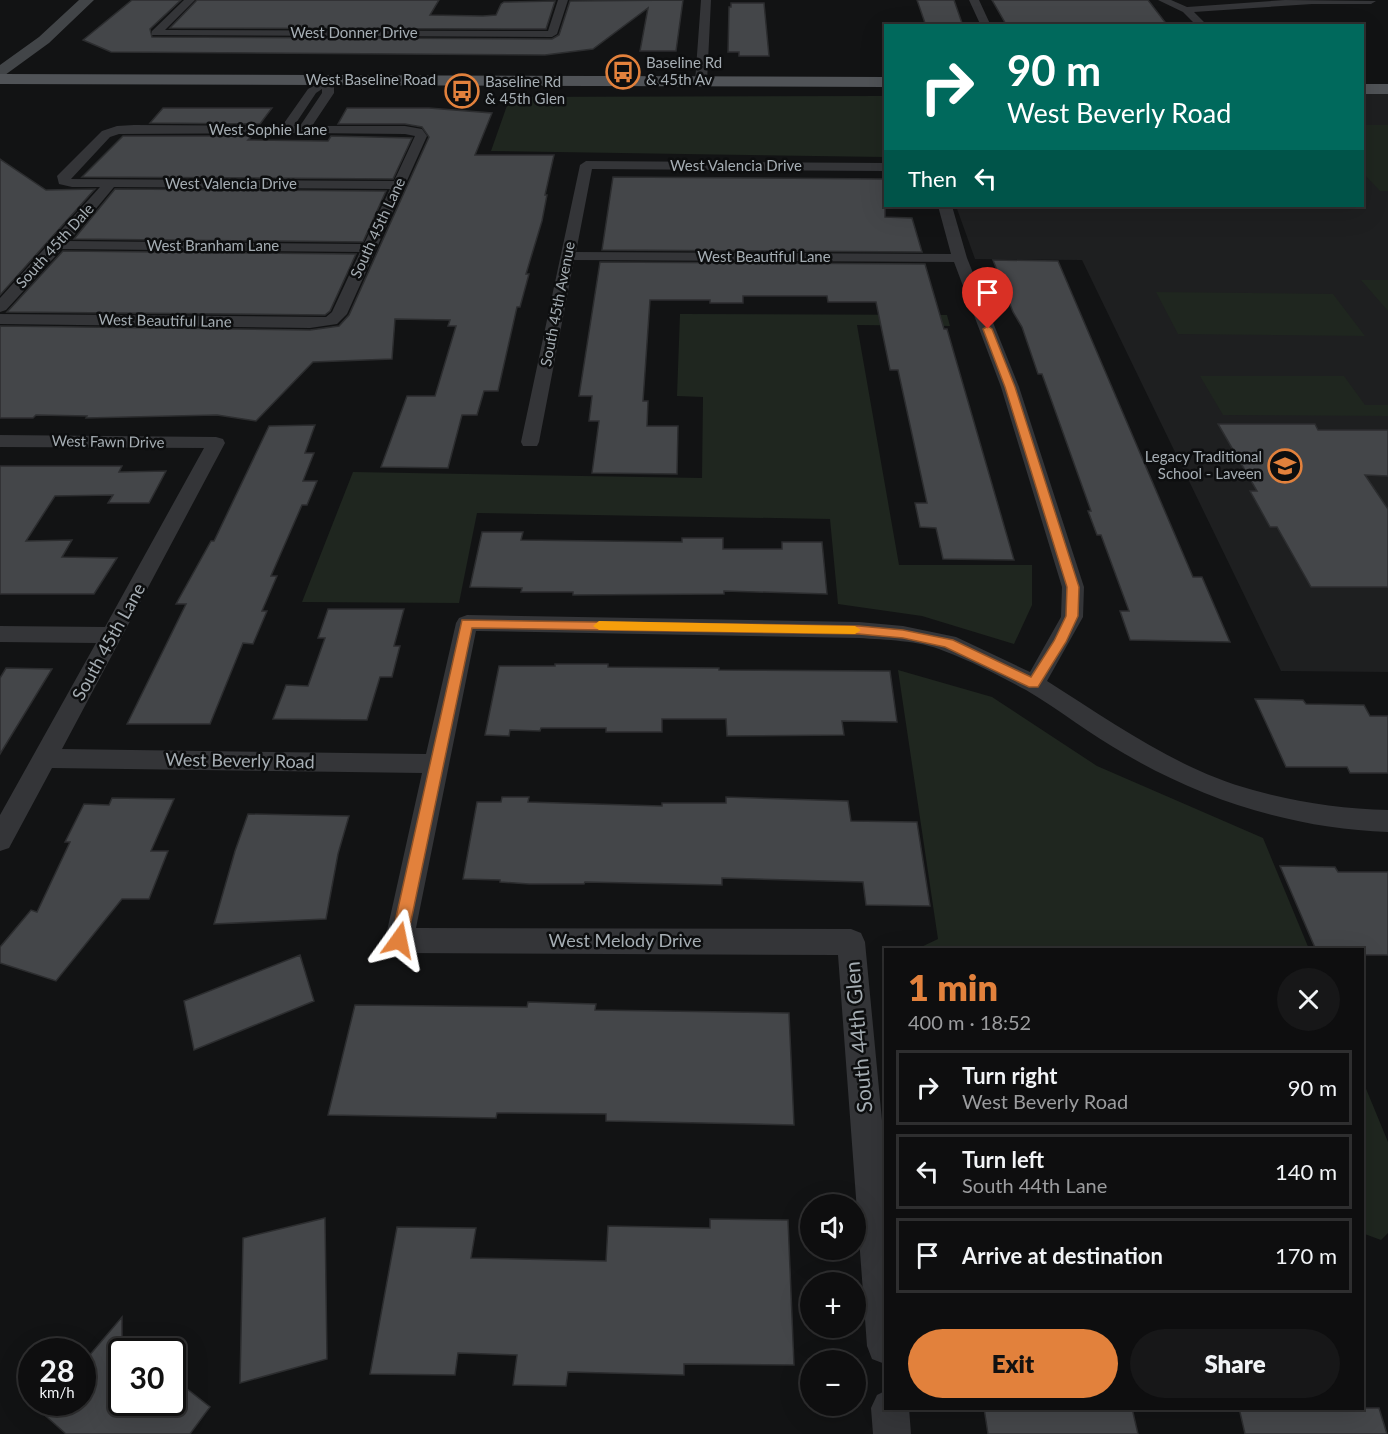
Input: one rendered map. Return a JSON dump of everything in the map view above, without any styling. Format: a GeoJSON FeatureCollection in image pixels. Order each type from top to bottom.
{"type":"FeatureCollection","features":[{"type":"Feature","properties":{"kind":"main road","name":"West Baseline Road"},"geometry":{"type":"LineString","coordinates":[[0,79],[884,82]]}},
{"type":"Feature","properties":{"kind":"main road"},"geometry":{"type":"LineString","coordinates":[[1364,81],[1388,81]]}},
{"type":"Feature","properties":{"kind":"main road"},"geometry":{"type":"LineString","coordinates":[[1364,89],[1388,89]]}},
{"type":"Feature","properties":{"kind":"street"},"geometry":{"type":"LineString","coordinates":[[0,72],[44,40],[87,0]]}},
{"type":"Feature","properties":{"kind":"street","name":"West Donner Drive"},"geometry":{"type":"LineString","coordinates":[[190,0],[156,33],[552,34],[563,0]]}},
{"type":"Feature","properties":{"kind":"street"},"geometry":{"type":"LineString","coordinates":[[701,82],[706,0]]}},
{"type":"Feature","properties":{"kind":"street"},"geometry":{"type":"LineString","coordinates":[[974,0],[985,24]]}},
{"type":"Feature","properties":{"kind":"street"},"geometry":{"type":"LineString","coordinates":[[1163,0],[1186,10],[1201,24]]}},
{"type":"Feature","properties":{"kind":"street"},"geometry":{"type":"LineString","coordinates":[[1186,10],[1312,2],[1373,3]]}},
{"type":"Feature","properties":{"kind":"street"},"geometry":{"type":"LineString","coordinates":[[285,130],[312,91],[328,80],[329,92],[303,130]]}},
{"type":"Feature","properties":{"kind":"street"},"geometry":{"type":"LineString","coordinates":[[299,109],[317,109]]}},
{"type":"Feature","properties":{"kind":"street","name":"West Sophie Lane"},"geometry":{"type":"LineString","coordinates":[[64,181],[64,176],[106,134],[117,130],[418,132]]}},
{"type":"Feature","properties":{"kind":"street","name":"South 45th Lane"},"geometry":{"type":"LineString","coordinates":[[330,321],[339,314],[421,136],[418,132]]}},
{"type":"Feature","properties":{"kind":"street","name":"West Valencia Drive"},"geometry":{"type":"LineString","coordinates":[[586,165],[884,166]]}},
{"type":"Feature","properties":{"kind":"street","name":"South 45th Avenue"},"geometry":{"type":"LineString","coordinates":[[530,442],[586,165]]}},
{"type":"Feature","properties":{"kind":"street","name":"West Valencia Drive"},"geometry":{"type":"LineString","coordinates":[[64,181],[110,184],[398,185]]}},
{"type":"Feature","properties":{"kind":"street","name":"South 45th Dale"},"geometry":{"type":"LineString","coordinates":[[0,307],[58,245],[110,184]]}},
{"type":"Feature","properties":{"kind":"street"},"geometry":{"type":"LineString","coordinates":[[945,207],[960,258],[1010,387],[1073,587],[1072,616],[1060,642],[1034,684]]}},
{"type":"Feature","properties":{"kind":"street","name":"West Branham Lane"},"geometry":{"type":"LineString","coordinates":[[58,245],[369,248]]}},
{"type":"Feature","properties":{"kind":"street","name":"West Beautiful Lane"},"geometry":{"type":"LineString","coordinates":[[567,256],[960,258]]}},
{"type":"Feature","properties":{"kind":"street","name":"West Beautiful Lane"},"geometry":{"type":"LineString","coordinates":[[0,319],[310,323],[330,321]]}},
{"type":"Feature","properties":{"kind":"street","name":"West Fawn Drive"},"geometry":{"type":"LineString","coordinates":[[0,441],[216,443]]}},
{"type":"Feature","properties":{"kind":"street","name":"South 45th Lane"},"geometry":{"type":"LineString","coordinates":[[0,840],[216,443]]}},
{"type":"Feature","properties":{"kind":"street"},"geometry":{"type":"LineString","coordinates":[[435,764],[467,624],[859,630],[903,634],[948,643],[1034,684],[1134,748],[1195,779],[1250,800],[1350,820],[1388,821]]}},
{"type":"Feature","properties":{"kind":"street"},"geometry":{"type":"LineString","coordinates":[[0,634],[113,635]]}},
{"type":"Feature","properties":{"kind":"street","name":"West Beverly Road"},"geometry":{"type":"LineString","coordinates":[[45,758],[435,764]]}},
{"type":"Feature","properties":{"kind":"street","name":"West Melody Drive"},"geometry":{"type":"LineString","coordinates":[[435,764],[399,940],[851,942]]}},
{"type":"Feature","properties":{"kind":"street","name":"South 44th Glen"},"geometry":{"type":"LineString","coordinates":[[851,942],[884,1334]]}},
{"type":"Feature","properties":{"kind":"street"},"geometry":{"type":"LineString","coordinates":[[890,1410],[892,1434]]}},
{"type":"Feature","properties":{"kind":"shaded area","name":"Legacy Traditional School - Laveen"},"geometry":{"type":"Polygon","coordinates":[[[1364,94],[1388,94],[1388,672],[1281,671],[1082,260],[975,259],[956,207],[1364,207],[1364,94]]]}},
{"type":"Feature","properties":{"kind":"shaded area"},"geometry":{"type":"Polygon","coordinates":[[[884,96],[884,157],[491,151],[510,97],[884,96]]]}},
{"type":"Feature","properties":{"kind":"shaded area"},"geometry":{"type":"Polygon","coordinates":[[[1364,125],[1388,125],[1388,191],[1380,191],[1364,174],[1364,125]]]}},
{"type":"Feature","properties":{"kind":"shaded area"},"geometry":{"type":"Polygon","coordinates":[[[1361,280],[1388,280],[1388,311],[1361,280]]]}},
{"type":"Feature","properties":{"kind":"shaded area"},"geometry":{"type":"Polygon","coordinates":[[[1156,292],[1333,294],[1365,336],[1178,334],[1156,292]]]}},
{"type":"Feature","properties":{"kind":"shaded area"},"geometry":{"type":"Polygon","coordinates":[[[680,314],[947,315],[950,326],[857,325],[899,565],[1032,565],[1032,605],[1014,644],[922,616],[838,604],[830,519],[477,513],[459,603],[302,602],[353,472],[702,478],[703,397],[677,396],[680,314]]]}},
{"type":"Feature","properties":{"kind":"shaded area"},"geometry":{"type":"Polygon","coordinates":[[[1200,376],[1344,376],[1365,405],[1388,405],[1388,416],[1223,415],[1200,376]]]}},
{"type":"Feature","properties":{"kind":"shaded area"},"geometry":{"type":"Polygon","coordinates":[[[898,670],[992,697],[1097,766],[1263,838],[1309,948],[919,948],[938,939],[898,670]]]}},
{"type":"Feature","properties":{"kind":"shaded area"},"geometry":{"type":"Polygon","coordinates":[[[1364,1084],[1388,1142],[1388,1233],[1381,1240],[1364,1234],[1364,1084]]]}},
{"type":"Feature","properties":{"kind":"building"},"geometry":{"type":"Polygon","coordinates":[[[132,0],[181,0],[150,29],[152,37],[552,39],[559,35],[570,1],[683,0],[676,51],[640,51],[648,8],[593,49],[545,55],[111,52],[83,40],[132,0]]]}},
{"type":"Feature","properties":{"kind":"building"},"geometry":{"type":"Polygon","coordinates":[[[197,0],[439,0],[430,15],[483,16],[496,15],[504,2],[555,1],[546,29],[170,28],[197,0]]]}},
{"type":"Feature","properties":{"kind":"building"},"geometry":{"type":"Polygon","coordinates":[[[917,0],[954,0],[962,24],[925,24],[917,0]]]}},
{"type":"Feature","properties":{"kind":"building"},"geometry":{"type":"Polygon","coordinates":[[[992,0],[1148,0],[1166,24],[1006,24],[992,0]]]}},
{"type":"Feature","properties":{"kind":"building"},"geometry":{"type":"Polygon","coordinates":[[[731,3],[764,3],[769,56],[739,56],[739,52],[728,52],[731,3]]]}},
{"type":"Feature","properties":{"kind":"building"},"geometry":{"type":"Polygon","coordinates":[[[163,108],[272,108],[260,124],[150,123],[163,108]]]}},
{"type":"Feature","properties":{"kind":"building"},"geometry":{"type":"Polygon","coordinates":[[[347,108],[429,108],[492,113],[475,155],[554,155],[542,221],[526,274],[529,274],[520,307],[517,307],[498,391],[484,391],[477,415],[462,415],[448,468],[381,467],[407,396],[435,396],[456,326],[448,326],[450,320],[395,319],[392,359],[313,362],[256,421],[217,415],[86,418],[87,416],[36,415],[33,418],[0,418],[0,326],[310,330],[339,326],[349,315],[429,137],[422,127],[405,124],[338,124],[347,108]]]}},
{"type":"Feature","properties":{"kind":"building"},"geometry":{"type":"Polygon","coordinates":[[[123,136],[252,136],[248,140],[328,141],[331,136],[412,138],[393,179],[82,177],[123,136]]]}},
{"type":"Feature","properties":{"kind":"building"},"geometry":{"type":"Polygon","coordinates":[[[0,159],[46,190],[95,189],[0,295],[0,159]]]}},
{"type":"Feature","properties":{"kind":"building"},"geometry":{"type":"Polygon","coordinates":[[[613,177],[884,179],[885,217],[912,218],[922,252],[602,250],[613,177]]]}},
{"type":"Feature","properties":{"kind":"building"},"geometry":{"type":"Polygon","coordinates":[[[115,189],[386,191],[363,242],[74,239],[115,189]]]}},
{"type":"Feature","properties":{"kind":"building"},"geometry":{"type":"Polygon","coordinates":[[[63,251],[356,254],[330,311],[325,315],[7,312],[63,251]]]}},
{"type":"Feature","properties":{"kind":"building"},"geometry":{"type":"Polygon","coordinates":[[[993,260],[1058,261],[1193,577],[1202,577],[1230,642],[1130,640],[1120,611],[1129,611],[1101,535],[1097,535],[1088,511],[1091,511],[1042,374],[1038,374],[1022,327],[1013,312],[993,260]]]}},
{"type":"Feature","properties":{"kind":"building"},"geometry":{"type":"Polygon","coordinates":[[[600,262],[925,264],[944,329],[947,329],[1014,560],[943,559],[936,528],[920,527],[915,503],[927,503],[898,370],[890,370],[876,302],[828,302],[827,296],[743,296],[743,303],[710,303],[710,300],[650,300],[643,401],[648,401],[647,426],[678,426],[677,474],[592,473],[599,421],[589,421],[592,396],[579,396],[600,262]]]}},
{"type":"Feature","properties":{"kind":"building"},"geometry":{"type":"Polygon","coordinates":[[[1218,424],[1315,424],[1318,430],[1388,430],[1388,476],[1365,475],[1388,509],[1388,587],[1311,587],[1277,527],[1270,527],[1250,491],[1257,491],[1218,424]]]}},
{"type":"Feature","properties":{"kind":"building"},"geometry":{"type":"Polygon","coordinates":[[[315,425],[305,453],[314,453],[303,481],[317,481],[307,505],[302,505],[271,576],[277,576],[262,611],[267,611],[253,644],[243,643],[210,724],[127,724],[186,604],[176,604],[211,541],[214,541],[269,426],[315,425]]]}},
{"type":"Feature","properties":{"kind":"building"},"geometry":{"type":"Polygon","coordinates":[[[0,466],[122,466],[119,472],[166,471],[149,503],[108,503],[113,495],[55,496],[26,541],[72,540],[62,557],[117,558],[94,594],[0,594],[0,466]]]}},
{"type":"Feature","properties":{"kind":"building"},"geometry":{"type":"Polygon","coordinates":[[[482,532],[523,532],[521,540],[682,542],[682,538],[723,538],[723,549],[782,549],[782,542],[822,542],[827,594],[724,591],[724,594],[573,595],[573,592],[521,592],[522,588],[470,587],[482,532]]]}},
{"type":"Feature","properties":{"kind":"building"},"geometry":{"type":"Polygon","coordinates":[[[328,609],[404,609],[394,646],[400,646],[392,677],[380,677],[367,720],[273,719],[286,685],[308,686],[325,638],[318,638],[328,609]]]}},
{"type":"Feature","properties":{"kind":"building"},"geometry":{"type":"Polygon","coordinates":[[[555,664],[719,668],[719,670],[890,671],[897,722],[842,721],[844,735],[727,736],[726,719],[662,719],[662,732],[606,732],[606,728],[541,728],[540,731],[510,730],[509,736],[485,735],[499,666],[555,666],[555,664]]]}},
{"type":"Feature","properties":{"kind":"building"},"geometry":{"type":"Polygon","coordinates":[[[6,668],[52,669],[0,754],[0,678],[6,668]]]}},
{"type":"Feature","properties":{"kind":"building"},"geometry":{"type":"Polygon","coordinates":[[[1255,699],[1303,700],[1306,704],[1364,705],[1370,716],[1388,716],[1388,773],[1350,773],[1347,767],[1286,767],[1255,699]]]}},
{"type":"Feature","properties":{"kind":"building"},"geometry":{"type":"Polygon","coordinates":[[[502,797],[529,797],[528,802],[662,806],[662,803],[726,803],[726,797],[848,801],[851,821],[917,822],[930,906],[866,905],[863,882],[722,878],[722,885],[585,882],[584,884],[529,884],[463,879],[477,802],[501,802],[502,797]]]}},
{"type":"Feature","properties":{"kind":"building"},"geometry":{"type":"Polygon","coordinates":[[[112,798],[174,799],[151,851],[168,851],[149,899],[122,899],[56,981],[0,963],[0,947],[31,910],[37,912],[70,842],[65,842],[84,804],[109,805],[112,798]]]}},
{"type":"Feature","properties":{"kind":"building"},"geometry":{"type":"Polygon","coordinates":[[[248,814],[349,816],[338,854],[326,919],[214,924],[248,814]]]}},
{"type":"Feature","properties":{"kind":"building"},"geometry":{"type":"Polygon","coordinates":[[[1280,866],[1335,867],[1338,872],[1388,872],[1388,955],[1364,955],[1364,948],[1315,948],[1280,866]]]}},
{"type":"Feature","properties":{"kind":"building"},"geometry":{"type":"Polygon","coordinates":[[[300,955],[314,1001],[194,1050],[184,1001],[300,955]]]}},
{"type":"Feature","properties":{"kind":"building"},"geometry":{"type":"Polygon","coordinates":[[[528,1002],[596,1004],[595,1010],[789,1013],[794,1125],[606,1121],[606,1114],[497,1113],[496,1118],[328,1115],[355,1005],[527,1007],[528,1002]]]}},
{"type":"Feature","properties":{"kind":"building"},"geometry":{"type":"Polygon","coordinates":[[[325,1218],[327,1359],[240,1383],[243,1238],[325,1218]]]}},
{"type":"Feature","properties":{"kind":"building"},"geometry":{"type":"Polygon","coordinates":[[[710,1219],[788,1220],[794,1365],[684,1364],[684,1375],[568,1372],[566,1386],[513,1385],[517,1355],[458,1353],[455,1375],[370,1374],[397,1227],[476,1228],[471,1258],[606,1261],[608,1226],[710,1228],[710,1219]]]}},
{"type":"Feature","properties":{"kind":"building"},"geometry":{"type":"Polygon","coordinates":[[[122,1317],[122,1338],[108,1338],[108,1416],[186,1416],[186,1388],[210,1407],[190,1434],[66,1434],[46,1416],[96,1416],[96,1348],[122,1317]]]}},
{"type":"Feature","properties":{"kind":"building"},"geometry":{"type":"Polygon","coordinates":[[[1379,1408],[1387,1434],[1245,1434],[1239,1410],[1379,1408]]]}},
{"type":"Feature","properties":{"kind":"building"},"geometry":{"type":"Polygon","coordinates":[[[984,1410],[1132,1410],[1138,1434],[988,1434],[984,1410]]]}},
{"type":"Feature","properties":{"kind":"slow traffic"},"geometry":{"type":"LineString","coordinates":[[599,626],[855,630]]}},
{"type":"Feature","properties":{"kind":"place","name":"Baseline Rd & 45th Av"},"geometry":{"type":"Point","coordinates":[623,72]}},
{"type":"Feature","properties":{"kind":"place","name":"Baseline Rd & 45th Glen"},"geometry":{"type":"Point","coordinates":[462,91]}},
{"type":"Feature","properties":{"kind":"place","name":"Legacy Traditional School - Laveen"},"geometry":{"type":"Point","coordinates":[1285,466]}},
{"type":"Feature","properties":{"kind":"route"},"geometry":{"type":"LineString","coordinates":[[399,940],[435,764],[467,624],[859,630],[903,634],[948,643],[1034,684],[1060,642],[1072,616],[1073,587],[1010,387],[988,329]]}}]}
